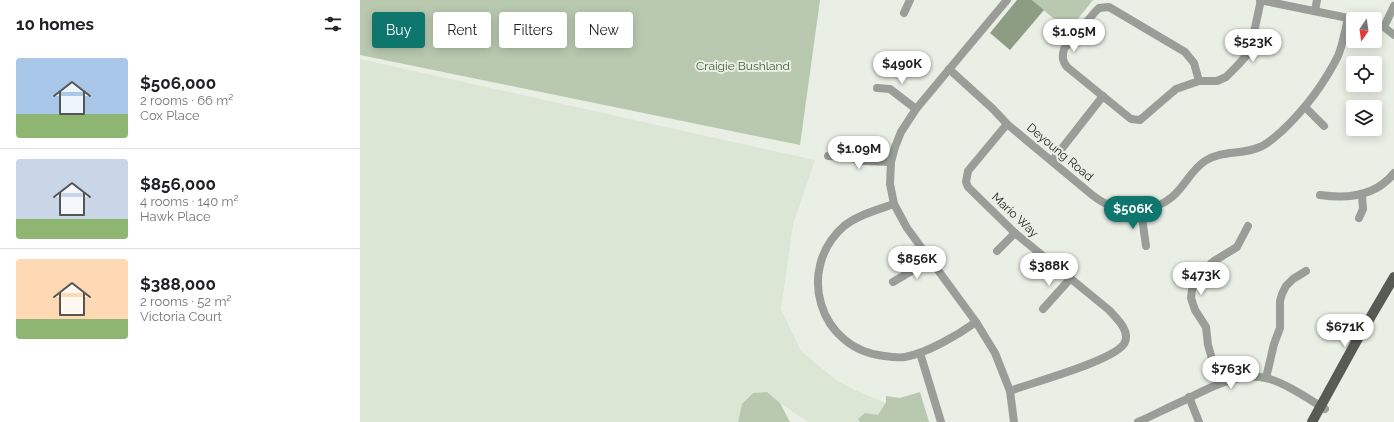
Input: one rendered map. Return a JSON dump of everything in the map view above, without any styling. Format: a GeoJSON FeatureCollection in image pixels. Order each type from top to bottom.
{"type":"FeatureCollection","features":[{"type":"Feature","properties":{"kind":"main road"},"geometry":{"type":"LineString","coordinates":[[1318,422],[1323,408],[1356,342],[1394,278]]}},
{"type":"Feature","properties":{"kind":"main road"},"geometry":{"type":"LineString","coordinates":[[1312,422],[1323,408],[1394,287]]}},
{"type":"Feature","properties":{"kind":"street"},"geometry":{"type":"LineString","coordinates":[[904,13],[910,0]]}},
{"type":"Feature","properties":{"kind":"street"},"geometry":{"type":"LineString","coordinates":[[1007,0],[916,109],[901,132],[891,162],[890,184],[894,204],[906,228],[976,322],[995,353],[1010,391],[1014,422]]}},
{"type":"Feature","properties":{"kind":"street"},"geometry":{"type":"LineString","coordinates":[[1199,82],[1194,63],[1185,52],[1109,7],[1098,8],[1064,49],[1062,56],[1067,67],[1131,119],[1140,120],[1176,90],[1199,82],[1217,81],[1226,76],[1246,55],[1251,46],[1261,0],[1315,10],[1346,18]]}},
{"type":"Feature","properties":{"kind":"street"},"geometry":{"type":"LineString","coordinates":[[1315,10],[1317,0]]}},
{"type":"Feature","properties":{"kind":"street"},"geometry":{"type":"LineString","coordinates":[[1394,6],[1384,27],[1394,35]]}},
{"type":"Feature","properties":{"kind":"street","name":"Deyoung Road"},"geometry":{"type":"LineString","coordinates":[[949,69],[993,108],[1007,124],[1092,194],[1106,204],[1141,211],[1158,206],[1172,197],[1195,169],[1204,161],[1216,155],[1260,147],[1271,141],[1305,107],[1338,55],[1346,32]]}},
{"type":"Feature","properties":{"kind":"street"},"geometry":{"type":"LineString","coordinates":[[877,88],[890,89],[916,109]]}},
{"type":"Feature","properties":{"kind":"street"},"geometry":{"type":"LineString","coordinates":[[1052,161],[1103,96]]}},
{"type":"Feature","properties":{"kind":"street"},"geometry":{"type":"LineString","coordinates":[[1305,107],[1324,126]]}},
{"type":"Feature","properties":{"kind":"street","name":"Mario Way"},"geometry":{"type":"LineString","coordinates":[[1007,124],[968,171],[966,182],[968,188],[1015,233],[1109,310],[1118,320],[1126,335],[1125,342],[1121,348],[1088,364],[1055,378],[1010,391]]}},
{"type":"Feature","properties":{"kind":"street"},"geometry":{"type":"LineString","coordinates":[[828,156],[848,157],[864,161],[891,162]]}},
{"type":"Feature","properties":{"kind":"street"},"geometry":{"type":"LineString","coordinates":[[1320,195],[1333,197],[1362,194],[1381,186],[1394,173]]}},
{"type":"Feature","properties":{"kind":"street"},"geometry":{"type":"LineString","coordinates":[[1359,218],[1363,209],[1362,194]]}},
{"type":"Feature","properties":{"kind":"street"},"geometry":{"type":"LineString","coordinates":[[894,204],[862,215],[845,226],[833,238],[825,251],[819,268],[818,290],[821,307],[830,325],[840,338],[858,350],[874,355],[905,357],[920,352],[962,332],[976,322]]}},
{"type":"Feature","properties":{"kind":"street"},"geometry":{"type":"LineString","coordinates":[[1141,211],[1146,246]]}},
{"type":"Feature","properties":{"kind":"street"},"geometry":{"type":"LineString","coordinates":[[1219,384],[1208,345],[1206,327],[1195,310],[1191,298],[1192,290],[1194,282],[1202,271],[1214,261],[1237,247],[1248,226]]}},
{"type":"Feature","properties":{"kind":"street"},"geometry":{"type":"LineString","coordinates":[[997,251],[1015,233]]}},
{"type":"Feature","properties":{"kind":"street"},"geometry":{"type":"LineString","coordinates":[[893,282],[930,260]]}},
{"type":"Feature","properties":{"kind":"street"},"geometry":{"type":"LineString","coordinates":[[1266,378],[1274,344],[1280,328],[1280,301],[1282,294],[1286,286],[1293,279],[1306,271]]}},
{"type":"Feature","properties":{"kind":"street"},"geometry":{"type":"LineString","coordinates":[[1043,309],[1070,278]]}},
{"type":"Feature","properties":{"kind":"street"},"geometry":{"type":"LineString","coordinates":[[920,352],[941,422]]}},
{"type":"Feature","properties":{"kind":"street"},"geometry":{"type":"LineString","coordinates":[[1138,422],[1219,384],[1234,379],[1251,377],[1266,378],[1287,387],[1323,408]]}},
{"type":"Feature","properties":{"kind":"street"},"geometry":{"type":"LineString","coordinates":[[1190,397],[1199,422]]}},
{"type":"Feature","properties":{"kind":"shaded area"},"geometry":{"type":"Polygon","coordinates":[[[1017,0],[1032,0],[1044,10],[1010,50],[990,33],[1017,0]]]}},
{"type":"Feature","properties":{"kind":"shaded area"},"geometry":{"type":"Polygon","coordinates":[[[360,59],[815,160],[793,224],[781,309],[801,351],[836,380],[885,403],[878,415],[859,419],[860,422],[808,422],[780,403],[767,392],[753,393],[742,404],[738,422],[360,422],[360,59]]]}},
{"type":"Feature","properties":{"kind":"green space","name":"Craigie Bushland"},"geometry":{"type":"Polygon","coordinates":[[[360,0],[820,0],[800,145],[360,55],[360,0]]]}},
{"type":"Feature","properties":{"kind":"green space"},"geometry":{"type":"Polygon","coordinates":[[[1032,0],[1093,0],[1068,31],[1032,0]]]}},
{"type":"Feature","properties":{"kind":"green space"},"geometry":{"type":"Polygon","coordinates":[[[767,392],[780,403],[790,422],[738,422],[742,404],[753,393],[767,392]]]}},
{"type":"Feature","properties":{"kind":"green space"},"geometry":{"type":"Polygon","coordinates":[[[920,392],[929,422],[860,422],[858,419],[865,413],[878,415],[886,402],[886,396],[900,398],[920,392]]]}}]}
